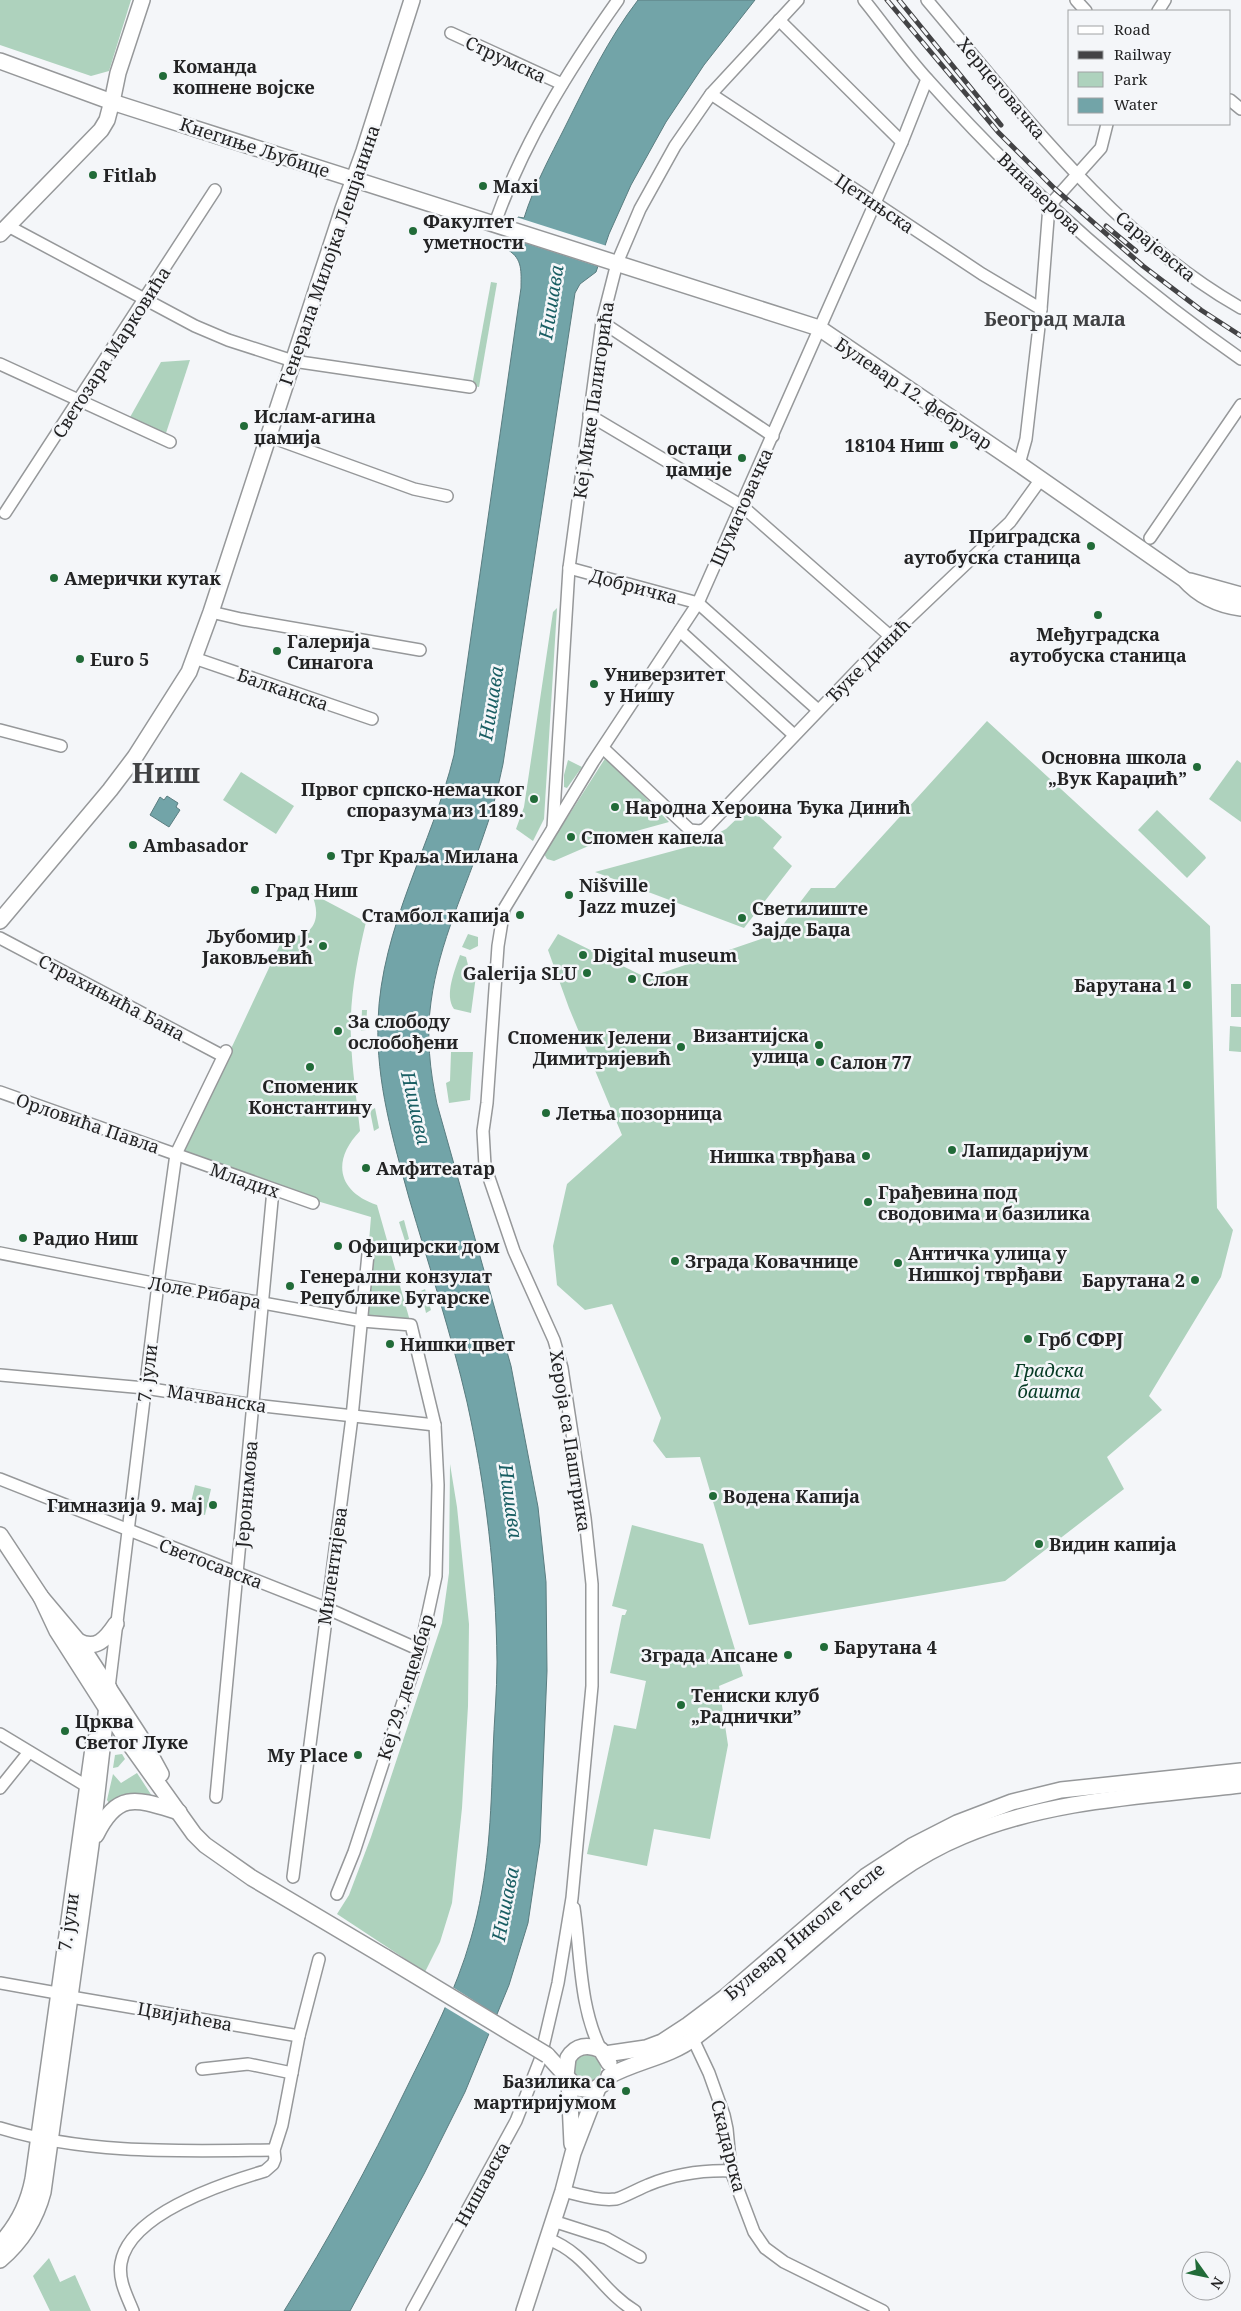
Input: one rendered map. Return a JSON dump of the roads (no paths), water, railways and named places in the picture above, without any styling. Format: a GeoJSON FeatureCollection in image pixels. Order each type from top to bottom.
{"type":"FeatureCollection","features":[{"type":"Feature","properties":{"kind":"main road"},"geometry":{"type":"LineString","coordinates":[[4,230],[101,130],[107,120],[118,73],[142,0]]}},
{"type":"Feature","properties":{"kind":"main road","name":"Генерала Милојка Лешјанина"},"geometry":{"type":"LineString","coordinates":[[0,921],[127,768],[189,672],[211,612],[412,0]]}},
{"type":"Feature","properties":{"kind":"main road","name":"Кнегиње Љубице"},"geometry":{"type":"LineString","coordinates":[[0,61],[112,101],[512,229]]}},
{"type":"Feature","properties":{"kind":"main road","name":"Булевар 12. фебруар"},"geometry":{"type":"LineString","coordinates":[[512,229],[819,328],[1184,579],[1194,591],[1209,599],[1241,608]]}},
{"type":"Feature","properties":{"kind":"main road","name":"Булевар 12. фебруар"},"geometry":{"type":"LineString","coordinates":[[1184,579],[1241,595]]}},
{"type":"Feature","properties":{"kind":"main road"},"geometry":{"type":"LineString","coordinates":[[0,1535],[41,1597],[78,1641],[109,1688],[155,1762],[175,1806]]}},
{"type":"Feature","properties":{"kind":"main road"},"geometry":{"type":"LineString","coordinates":[[41,1597],[57,1631],[126,1739],[205,1845],[227,1861],[544,2054],[582,2090],[598,2088]]}},
{"type":"Feature","properties":{"kind":"main road"},"geometry":{"type":"LineString","coordinates":[[78,1641],[88,1645],[100,1642],[108,1636],[116,1624]]}},
{"type":"Feature","properties":{"kind":"main road","name":"7. јули"},"geometry":{"type":"LineString","coordinates":[[64,1995],[92,1845],[109,1688]]}},
{"type":"Feature","properties":{"kind":"main road","name":"7. јули"},"geometry":{"type":"LineString","coordinates":[[44,2140],[64,1995],[94,1740],[106,1706]]}},
{"type":"Feature","properties":{"kind":"main road","name":"Булевар Николе Тесле"},"geometry":{"type":"LineString","coordinates":[[544,2054],[571,2053],[585,2046],[603,2052],[646,2048],[662,2042],[724,1998],[866,1876],[912,1846],[957,1823],[1012,1802],[1061,1790],[1241,1771]]}},
{"type":"Feature","properties":{"kind":"main road","name":"Булевар Николе Тесле"},"geometry":{"type":"LineString","coordinates":[[572,2153],[598,2088],[608,2076],[622,2069],[651,2061],[693,2039],[875,1887],[921,1857],[962,1836],[1017,1816],[1065,1805],[1241,1785]]}},
{"type":"Feature","properties":{"kind":"main road"},"geometry":{"type":"LineString","coordinates":[[92,1845],[104,1820],[118,1804],[136,1802],[175,1806]]}},
{"type":"Feature","properties":{"kind":"main road"},"geometry":{"type":"LineString","coordinates":[[603,2052],[610,2064],[608,2076]]}},
{"type":"Feature","properties":{"kind":"main road"},"geometry":{"type":"LineString","coordinates":[[524,2311],[563,2192],[572,2153],[566,2063],[571,2053]]}},
{"type":"Feature","properties":{"kind":"main road"},"geometry":{"type":"LineString","coordinates":[[0,2244],[9,2234],[27,2204],[44,2140]]}},
{"type":"Feature","properties":{"kind":"main road"},"geometry":{"type":"LineString","coordinates":[[0,2260],[21,2239],[36,2212],[43,2192],[44,2140]]}},
{"type":"Feature","properties":{"kind":"street"},"geometry":{"type":"LineString","coordinates":[[495,223],[510,183],[562,84],[618,0]]}},
{"type":"Feature","properties":{"kind":"street","name":"Кеј Мике Палигорића"},"geometry":{"type":"LineString","coordinates":[[553,830],[569,568],[610,260],[661,169],[711,94],[798,0]]}},
{"type":"Feature","properties":{"kind":"street","name":"Винаверова"},"geometry":{"type":"LineString","coordinates":[[864,0],[927,79],[1049,206],[1192,325],[1241,358]]}},
{"type":"Feature","properties":{"kind":"street","name":"Херцеговачка"},"geometry":{"type":"LineString","coordinates":[[928,0],[1077,176]]}},
{"type":"Feature","properties":{"kind":"street"},"geometry":{"type":"LineString","coordinates":[[1076,0],[1085,10]]}},
{"type":"Feature","properties":{"kind":"street"},"geometry":{"type":"LineString","coordinates":[[779,20],[902,142]]}},
{"type":"Feature","properties":{"kind":"street","name":"Струмска"},"geometry":{"type":"LineString","coordinates":[[451,33],[562,84]]}},
{"type":"Feature","properties":{"kind":"street","name":"Шуматовачка"},"geometry":{"type":"LineString","coordinates":[[504,909],[603,748],[698,603],[902,142],[927,79]]}},
{"type":"Feature","properties":{"kind":"street","name":"Цетињска"},"geometry":{"type":"LineString","coordinates":[[711,94],[982,274],[1041,309]]}},
{"type":"Feature","properties":{"kind":"street"},"geometry":{"type":"LineString","coordinates":[[1231,101],[1241,109]]}},
{"type":"Feature","properties":{"kind":"street"},"geometry":{"type":"LineString","coordinates":[[1019,464],[1026,439],[1041,309],[1049,206],[1101,148],[1107,125]]}},
{"type":"Feature","properties":{"kind":"street","name":"Сарајевска"},"geometry":{"type":"LineString","coordinates":[[1077,176],[1172,262],[1201,284],[1241,308]]}},
{"type":"Feature","properties":{"kind":"street","name":"Светозара Марковића"},"geometry":{"type":"LineString","coordinates":[[5,513],[215,190]]}},
{"type":"Feature","properties":{"kind":"street"},"geometry":{"type":"LineString","coordinates":[[4,230],[195,326],[237,343],[293,361],[470,387]]}},
{"type":"Feature","properties":{"kind":"street"},"geometry":{"type":"LineString","coordinates":[[602,322],[773,436]]}},
{"type":"Feature","properties":{"kind":"street"},"geometry":{"type":"LineString","coordinates":[[0,364],[170,442]]}},
{"type":"Feature","properties":{"kind":"street"},"geometry":{"type":"LineString","coordinates":[[1150,538],[1241,405]]}},
{"type":"Feature","properties":{"kind":"street"},"geometry":{"type":"LineString","coordinates":[[589,415],[742,506],[890,636]]}},
{"type":"Feature","properties":{"kind":"street"},"geometry":{"type":"LineString","coordinates":[[268,436],[414,489],[447,496]]}},
{"type":"Feature","properties":{"kind":"street","name":"Ђуке Динић"},"geometry":{"type":"LineString","coordinates":[[603,748],[690,830],[700,831],[713,823],[794,735],[890,636],[1010,522],[1041,479]]}},
{"type":"Feature","properties":{"kind":"street","name":"Добричка"},"geometry":{"type":"LineString","coordinates":[[569,568],[698,603]]}},
{"type":"Feature","properties":{"kind":"street"},"geometry":{"type":"LineString","coordinates":[[698,603],[818,710]]}},
{"type":"Feature","properties":{"kind":"street"},"geometry":{"type":"LineString","coordinates":[[211,612],[241,619],[420,650]]}},
{"type":"Feature","properties":{"kind":"street"},"geometry":{"type":"LineString","coordinates":[[680,631],[794,735]]}},
{"type":"Feature","properties":{"kind":"street","name":"Балканска"},"geometry":{"type":"LineString","coordinates":[[194,658],[372,719]]}},
{"type":"Feature","properties":{"kind":"street"},"geometry":{"type":"LineString","coordinates":[[0,730],[61,746]]}},
{"type":"Feature","properties":{"kind":"street","name":"Хероја са Паштрика"},"geometry":{"type":"LineString","coordinates":[[504,909],[498,946],[487,1103],[482,1131],[483,1154],[485,1166],[514,1251],[559,1355],[585,1518],[592,1584],[592,1686],[572,1898],[544,2054]]}},
{"type":"Feature","properties":{"kind":"street","name":"Страхињића Бана"},"geometry":{"type":"LineString","coordinates":[[0,938],[224,1054]]}},
{"type":"Feature","properties":{"kind":"street","name":"7. јули"},"geometry":{"type":"LineString","coordinates":[[109,1688],[158,1284],[176,1154],[224,1054]]}},
{"type":"Feature","properties":{"kind":"street","name":"Орловића Павла"},"geometry":{"type":"LineString","coordinates":[[0,1092],[176,1154]]}},
{"type":"Feature","properties":{"kind":"street","name":"Младих"},"geometry":{"type":"LineString","coordinates":[[176,1154],[313,1203]]}},
{"type":"Feature","properties":{"kind":"street","name":"Јеронимова"},"geometry":{"type":"LineString","coordinates":[[216,1797],[264,1303],[273,1190]]}},
{"type":"Feature","properties":{"kind":"street","name":"Лоле Рибара"},"geometry":{"type":"LineString","coordinates":[[0,1253],[264,1303],[362,1320],[410,1325]]}},
{"type":"Feature","properties":{"kind":"street","name":"Милентијева"},"geometry":{"type":"LineString","coordinates":[[293,1877],[352,1417],[368,1254]]}},
{"type":"Feature","properties":{"kind":"street","name":"Кеј 29. децембар"},"geometry":{"type":"LineString","coordinates":[[337,1894],[354,1852],[420,1650],[436,1576],[438,1485],[434,1425],[410,1325]]}},
{"type":"Feature","properties":{"kind":"street","name":"Мачванска"},"geometry":{"type":"LineString","coordinates":[[0,1375],[145,1388],[254,1405],[434,1425]]}},
{"type":"Feature","properties":{"kind":"street","name":"Светосавска"},"geometry":{"type":"LineString","coordinates":[[0,1479],[326,1608],[420,1650]]}},
{"type":"Feature","properties":{"kind":"street"},"geometry":{"type":"LineString","coordinates":[[0,1734],[88,1786]]}},
{"type":"Feature","properties":{"kind":"street"},"geometry":{"type":"LineString","coordinates":[[0,1788],[28,1752]]}},
{"type":"Feature","properties":{"kind":"street","name":"Хероја са Паштрика"},"geometry":{"type":"LineString","coordinates":[[572,1898],[590,2026],[603,2052]]}},
{"type":"Feature","properties":{"kind":"street"},"geometry":{"type":"LineString","coordinates":[[133,2311],[122,2284],[121,2263],[127,2246],[142,2228],[177,2204],[265,2171],[273,2164],[275,2159],[274,2150],[282,2125],[299,2036],[319,1959]]}},
{"type":"Feature","properties":{"kind":"street","name":"Цвијићева"},"geometry":{"type":"LineString","coordinates":[[0,1982],[299,2036]]}},
{"type":"Feature","properties":{"kind":"street","name":"Скадарска"},"geometry":{"type":"LineString","coordinates":[[693,2039],[709,2073],[724,2115],[731,2170],[759,2241],[773,2255],[793,2267],[883,2311]]}},
{"type":"Feature","properties":{"kind":"street","name":"Нишавска"},"geometry":{"type":"LineString","coordinates":[[412,2311],[516,2121],[544,2054]]}},
{"type":"Feature","properties":{"kind":"street"},"geometry":{"type":"LineString","coordinates":[[202,2069],[248,2064],[292,2072]]}},
{"type":"Feature","properties":{"kind":"street"},"geometry":{"type":"LineString","coordinates":[[0,2128],[44,2140],[122,2149],[274,2150]]}},
{"type":"Feature","properties":{"kind":"street"},"geometry":{"type":"LineString","coordinates":[[563,2192],[587,2197],[618,2199],[628,2192],[679,2175],[705,2170],[731,2170]]}},
{"type":"Feature","properties":{"kind":"street"},"geometry":{"type":"LineString","coordinates":[[553,2221],[606,2238],[640,2257]]}},
{"type":"Feature","properties":{"kind":"street"},"geometry":{"type":"LineString","coordinates":[[548,2239],[563,2245],[584,2261],[608,2290],[635,2311]]}},
{"type":"Feature","properties":{"kind":"water","name":"Нишава"},"geometry":{"type":"Polygon","coordinates":[[[638,0],[755,0],[704,65],[666,122],[631,185],[609,234],[596,272],[580,284],[575,293],[503,764],[488,823],[440,958],[431,1002],[429,1028],[429,1053],[437,1104],[511,1366],[538,1507],[546,1582],[547,1671],[540,1842],[528,1923],[509,1985],[465,2092],[424,2174],[350,2311],[284,2311],[317,2257],[363,2174],[442,2015],[465,1958],[482,1892],[488,1846],[497,1684],[495,1596],[489,1531],[480,1467],[461,1376],[409,1198],[387,1111],[380,1067],[378,1021],[381,986],[388,952],[409,886],[445,788],[454,755],[521,288],[519,262],[508,250],[518,217],[524,218],[543,172],[590,78],[617,30],[638,0]]]}},
{"type":"Feature","properties":{"kind":"water"},"geometry":{"type":"Polygon","coordinates":[[[167,796],[178,803],[176,807],[180,810],[169,827],[150,815],[160,797],[164,800],[167,796]]]}},
{"type":"Feature","properties":{"kind":"railway"},"geometry":{"type":"LineString","coordinates":[[887,0],[998,132],[1054,188],[1143,266],[1201,310],[1241,336]]}},
{"type":"Feature","properties":{"kind":"railway"},"geometry":{"type":"LineString","coordinates":[[899,0],[1001,125]]}},
{"type":"Feature","properties":{"kind":"railway"},"geometry":{"type":"LineString","coordinates":[[1106,226],[1136,251]]}},
{"type":"Feature","properties":{"kind":"place","name":"Команда копнене војске"},"geometry":{"type":"Point","coordinates":[163,76]}},
{"type":"Feature","properties":{"kind":"place","name":"Fitlab"},"geometry":{"type":"Point","coordinates":[93,175]}},
{"type":"Feature","properties":{"kind":"place","name":"Maxi"},"geometry":{"type":"Point","coordinates":[483,186]}},
{"type":"Feature","properties":{"kind":"place","name":"Факултет уметности"},"geometry":{"type":"Point","coordinates":[413,231]}},
{"type":"Feature","properties":{"kind":"place","name":"Ислам-агина џамија"},"geometry":{"type":"Point","coordinates":[244,426]}},
{"type":"Feature","properties":{"kind":"place","name":"18104 Ниш"},"geometry":{"type":"Point","coordinates":[954,445]}},
{"type":"Feature","properties":{"kind":"place","name":"остаци џамије"},"geometry":{"type":"Point","coordinates":[742,458]}},
{"type":"Feature","properties":{"kind":"place","name":"Приградска аутобуска станица"},"geometry":{"type":"Point","coordinates":[1091,546]}},
{"type":"Feature","properties":{"kind":"place","name":"Амерички кутак"},"geometry":{"type":"Point","coordinates":[54,578]}},
{"type":"Feature","properties":{"kind":"place","name":"Међуградска аутобуска станица"},"geometry":{"type":"Point","coordinates":[1098,615]}},
{"type":"Feature","properties":{"kind":"place","name":"Галерија Синагога"},"geometry":{"type":"Point","coordinates":[277,651]}},
{"type":"Feature","properties":{"kind":"place","name":"Euro 5"},"geometry":{"type":"Point","coordinates":[80,659]}},
{"type":"Feature","properties":{"kind":"place","name":"Универзитет у Нишу"},"geometry":{"type":"Point","coordinates":[594,684]}},
{"type":"Feature","properties":{"kind":"place","name":"Основна школа „Вук Караџић”"},"geometry":{"type":"Point","coordinates":[1197,767]}},
{"type":"Feature","properties":{"kind":"place","name":"Првог српско-немачког споразума из 1189."},"geometry":{"type":"Point","coordinates":[534,799]}},
{"type":"Feature","properties":{"kind":"place","name":"Народна Хероина Ђука Динић"},"geometry":{"type":"Point","coordinates":[615,807]}},
{"type":"Feature","properties":{"kind":"place","name":"Спомен капела"},"geometry":{"type":"Point","coordinates":[571,837]}},
{"type":"Feature","properties":{"kind":"place","name":"Ambasador"},"geometry":{"type":"Point","coordinates":[133,845]}},
{"type":"Feature","properties":{"kind":"place","name":"Трг Краља Милана"},"geometry":{"type":"Point","coordinates":[331,856]}},
{"type":"Feature","properties":{"kind":"place","name":"Град Ниш"},"geometry":{"type":"Point","coordinates":[255,890]}},
{"type":"Feature","properties":{"kind":"place","name":"Nišville Jazz muzej"},"geometry":{"type":"Point","coordinates":[569,895]}},
{"type":"Feature","properties":{"kind":"place","name":"Стамбол капија"},"geometry":{"type":"Point","coordinates":[520,915]}},
{"type":"Feature","properties":{"kind":"place","name":"Светилиште Зајде Баџа"},"geometry":{"type":"Point","coordinates":[742,918]}},
{"type":"Feature","properties":{"kind":"place","name":"Љубомир Ј. Јаковљевић"},"geometry":{"type":"Point","coordinates":[323,946]}},
{"type":"Feature","properties":{"kind":"place","name":"Digital museum"},"geometry":{"type":"Point","coordinates":[583,955]}},
{"type":"Feature","properties":{"kind":"place","name":"Galerija SLU"},"geometry":{"type":"Point","coordinates":[587,973]}},
{"type":"Feature","properties":{"kind":"place","name":"Слон"},"geometry":{"type":"Point","coordinates":[632,979]}},
{"type":"Feature","properties":{"kind":"place","name":"Барутана 1"},"geometry":{"type":"Point","coordinates":[1187,985]}},
{"type":"Feature","properties":{"kind":"place","name":"За слободу ослобођени"},"geometry":{"type":"Point","coordinates":[338,1031]}},
{"type":"Feature","properties":{"kind":"place","name":"Византијска улица"},"geometry":{"type":"Point","coordinates":[819,1045]}},
{"type":"Feature","properties":{"kind":"place","name":"Споменик Јелени Димитријевић"},"geometry":{"type":"Point","coordinates":[681,1047]}},
{"type":"Feature","properties":{"kind":"place","name":"Салон 77"},"geometry":{"type":"Point","coordinates":[820,1062]}},
{"type":"Feature","properties":{"kind":"place","name":"Споменик Константину"},"geometry":{"type":"Point","coordinates":[310,1067]}},
{"type":"Feature","properties":{"kind":"place","name":"Летња позорница"},"geometry":{"type":"Point","coordinates":[546,1113]}},
{"type":"Feature","properties":{"kind":"place","name":"Лапидаријум"},"geometry":{"type":"Point","coordinates":[952,1150]}},
{"type":"Feature","properties":{"kind":"place","name":"Нишка тврђава"},"geometry":{"type":"Point","coordinates":[866,1156]}},
{"type":"Feature","properties":{"kind":"place","name":"Амфитеатар"},"geometry":{"type":"Point","coordinates":[366,1168]}},
{"type":"Feature","properties":{"kind":"place","name":"Грађевина под сводовима и базилика"},"geometry":{"type":"Point","coordinates":[868,1202]}},
{"type":"Feature","properties":{"kind":"place","name":"Радио Ниш"},"geometry":{"type":"Point","coordinates":[23,1238]}},
{"type":"Feature","properties":{"kind":"place","name":"Официрски дом"},"geometry":{"type":"Point","coordinates":[338,1246]}},
{"type":"Feature","properties":{"kind":"place","name":"Зграда Ковачнице"},"geometry":{"type":"Point","coordinates":[675,1261]}},
{"type":"Feature","properties":{"kind":"place","name":"Античка улица у Нишкој тврђави"},"geometry":{"type":"Point","coordinates":[898,1263]}},
{"type":"Feature","properties":{"kind":"place","name":"Барутана 2"},"geometry":{"type":"Point","coordinates":[1195,1280]}},
{"type":"Feature","properties":{"kind":"place","name":"Генерални конзулат Републике Бугарске"},"geometry":{"type":"Point","coordinates":[290,1286]}},
{"type":"Feature","properties":{"kind":"place","name":"Грб СФРЈ"},"geometry":{"type":"Point","coordinates":[1028,1339]}},
{"type":"Feature","properties":{"kind":"place","name":"Нишки цвет"},"geometry":{"type":"Point","coordinates":[390,1344]}},
{"type":"Feature","properties":{"kind":"place","name":"Водена Капија"},"geometry":{"type":"Point","coordinates":[713,1496]}},
{"type":"Feature","properties":{"kind":"place","name":"Гимназија 9. мај"},"geometry":{"type":"Point","coordinates":[213,1505]}},
{"type":"Feature","properties":{"kind":"place","name":"Видин капија"},"geometry":{"type":"Point","coordinates":[1039,1544]}},
{"type":"Feature","properties":{"kind":"place","name":"Барутана 4"},"geometry":{"type":"Point","coordinates":[824,1647]}},
{"type":"Feature","properties":{"kind":"place","name":"Зграда Апсане"},"geometry":{"type":"Point","coordinates":[788,1655]}},
{"type":"Feature","properties":{"kind":"place","name":"Тениски клуб „Раднички”"},"geometry":{"type":"Point","coordinates":[681,1705]}},
{"type":"Feature","properties":{"kind":"place","name":"Црква Светог Луке"},"geometry":{"type":"Point","coordinates":[65,1731]}},
{"type":"Feature","properties":{"kind":"place","name":"My Place"},"geometry":{"type":"Point","coordinates":[358,1755]}},
{"type":"Feature","properties":{"kind":"place","name":"Базилика са мартиријумом"},"geometry":{"type":"Point","coordinates":[626,2091]}},
{"type":"Feature","properties":{"kind":"district","name":"Београд мала"},"geometry":{"type":"Point","coordinates":[1055,318]}},
{"type":"Feature","properties":{"kind":"district","name":"Ниш"},"geometry":{"type":"Point","coordinates":[166,772]}},
{"type":"Feature","properties":{"kind":"park label","name":"Градска башта"},"geometry":{"type":"Point","coordinates":[1049,1380]}}]}
